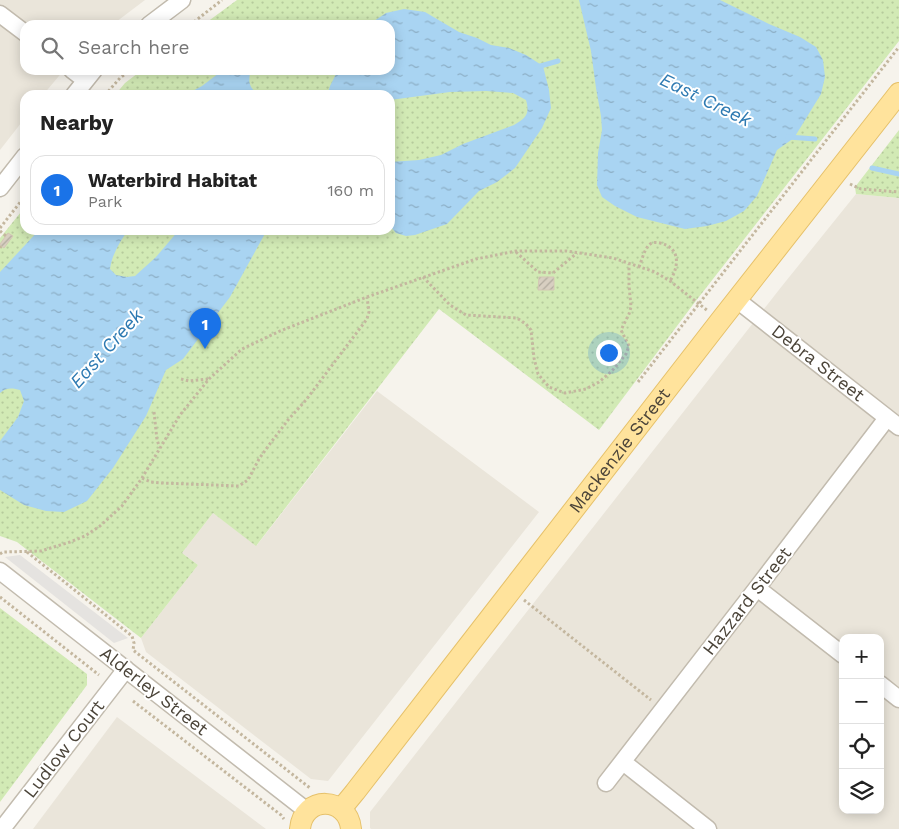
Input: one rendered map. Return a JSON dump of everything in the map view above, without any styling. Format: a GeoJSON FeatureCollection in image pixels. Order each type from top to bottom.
{"type":"FeatureCollection","features":[{"type":"Feature","properties":{"kind":"main road","name":"Mackenzie Street"},"geometry":{"type":"LineString","coordinates":[[341,809],[899,93]]}},
{"type":"Feature","properties":{"kind":"main road"},"geometry":{"type":"LineString","coordinates":[[297,820],[313,807],[324,804],[334,805],[346,815],[351,829]]}},
{"type":"Feature","properties":{"kind":"street"},"geometry":{"type":"LineString","coordinates":[[156,20],[182,0]]}},
{"type":"Feature","properties":{"kind":"street"},"geometry":{"type":"LineString","coordinates":[[0,14],[20,29]]}},
{"type":"Feature","properties":{"kind":"street"},"geometry":{"type":"LineString","coordinates":[[78,90],[89,75]]}},
{"type":"Feature","properties":{"kind":"street"},"geometry":{"type":"LineString","coordinates":[[0,188],[20,162]]}},
{"type":"Feature","properties":{"kind":"street","name":"Debra Street"},"geometry":{"type":"LineString","coordinates":[[737,300],[893,422]]}},
{"type":"Feature","properties":{"kind":"street","name":"Hazzard Street"},"geometry":{"type":"LineString","coordinates":[[606,784],[757,588],[893,422]]}},
{"type":"Feature","properties":{"kind":"street","name":"Alderley Street"},"geometry":{"type":"LineString","coordinates":[[0,571],[126,669],[297,820]]}},
{"type":"Feature","properties":{"kind":"street"},"geometry":{"type":"LineString","coordinates":[[757,588],[839,652]]}},
{"type":"Feature","properties":{"kind":"street","name":"Ludlow Court"},"geometry":{"type":"LineString","coordinates":[[2,829],[126,669]]}},
{"type":"Feature","properties":{"kind":"street"},"geometry":{"type":"LineString","coordinates":[[884,687],[899,699]]}},
{"type":"Feature","properties":{"kind":"street"},"geometry":{"type":"LineString","coordinates":[[623,762],[708,829]]}},
{"type":"Feature","properties":{"kind":"path"},"geometry":{"type":"LineString","coordinates":[[196,20],[222,0]]}},
{"type":"Feature","properties":{"kind":"path"},"geometry":{"type":"LineString","coordinates":[[638,382],[899,47]]}},
{"type":"Feature","properties":{"kind":"path"},"geometry":{"type":"LineString","coordinates":[[109,90],[124,75]]}},
{"type":"Feature","properties":{"kind":"path"},"geometry":{"type":"LineString","coordinates":[[849,184],[861,189],[899,192]]}},
{"type":"Feature","properties":{"kind":"path"},"geometry":{"type":"LineString","coordinates":[[6,236],[0,230],[20,203]]}},
{"type":"Feature","properties":{"kind":"path"},"geometry":{"type":"LineString","coordinates":[[639,267],[651,243],[657,242],[667,245],[674,251],[677,267],[670,281]]}},
{"type":"Feature","properties":{"kind":"path"},"geometry":{"type":"LineString","coordinates":[[1,552],[41,551],[85,536],[100,526],[122,506],[142,478],[180,415],[209,379],[242,349],[280,331],[423,277],[476,259],[516,251],[567,251],[613,258],[655,272],[670,281],[698,304]]}},
{"type":"Feature","properties":{"kind":"path"},"geometry":{"type":"LineString","coordinates":[[516,251],[538,272],[553,273],[578,253]]}},
{"type":"Feature","properties":{"kind":"path"},"geometry":{"type":"LineString","coordinates":[[423,277],[450,305],[466,315],[516,318],[526,324],[531,330],[538,374],[549,387],[565,393],[586,389],[599,382],[626,354],[629,346],[621,330],[631,306],[628,285],[629,264]]}},
{"type":"Feature","properties":{"kind":"path"},"geometry":{"type":"LineString","coordinates":[[142,478],[151,482],[162,483],[239,486],[248,480],[269,445],[306,400],[367,319],[369,312],[367,297]]}},
{"type":"Feature","properties":{"kind":"path"},"geometry":{"type":"LineString","coordinates":[[181,379],[189,381],[209,379]]}},
{"type":"Feature","properties":{"kind":"path"},"geometry":{"type":"LineString","coordinates":[[154,412],[157,440],[160,449]]}},
{"type":"Feature","properties":{"kind":"path"},"geometry":{"type":"LineString","coordinates":[[27,552],[132,636],[133,650],[306,785]]}},
{"type":"Feature","properties":{"kind":"path"},"geometry":{"type":"LineString","coordinates":[[511,590],[663,709]]}},
{"type":"Feature","properties":{"kind":"path"},"geometry":{"type":"LineString","coordinates":[[0,596],[99,675]]}},
{"type":"Feature","properties":{"kind":"path"},"geometry":{"type":"LineString","coordinates":[[133,701],[281,815],[297,820]]}},
{"type":"Feature","properties":{"kind":"shaded area"},"geometry":{"type":"Polygon","coordinates":[[[0,0],[145,0],[119,20],[20,20],[20,75],[60,75],[47,90],[20,90],[20,124],[0,150],[0,0]]]}},
{"type":"Feature","properties":{"kind":"shaded area"},"geometry":{"type":"Polygon","coordinates":[[[856,194],[899,198],[899,829],[371,829],[370,812],[856,194]]]}},
{"type":"Feature","properties":{"kind":"shaded area"},"geometry":{"type":"Polygon","coordinates":[[[377,391],[539,512],[328,781],[311,779],[146,652],[141,638],[198,565],[182,553],[213,513],[257,545],[377,391]]]}},
{"type":"Feature","properties":{"kind":"shaded area"},"geometry":{"type":"Polygon","coordinates":[[[20,555],[128,638],[114,643],[5,557],[20,555]]]}},
{"type":"Feature","properties":{"kind":"shaded area"},"geometry":{"type":"Polygon","coordinates":[[[117,717],[266,829],[33,829],[117,717]]]}},
{"type":"Feature","properties":{"kind":"green space"},"geometry":{"type":"Polygon","coordinates":[[[237,0],[899,0],[899,41],[695,302],[599,430],[439,309],[256,546],[213,513],[182,553],[198,565],[141,638],[17,542],[0,536],[0,238],[20,213],[20,235],[395,235],[395,90],[119,90],[135,75],[395,75],[395,20],[210,20],[237,0]]]}},
{"type":"Feature","properties":{"kind":"green space"},"geometry":{"type":"Polygon","coordinates":[[[899,130],[899,198],[856,194],[855,187],[899,130]]]}},
{"type":"Feature","properties":{"kind":"green space"},"geometry":{"type":"Polygon","coordinates":[[[0,608],[87,674],[87,685],[0,802],[0,608]]]}},
{"type":"Feature","properties":{"kind":"water"},"geometry":{"type":"Polygon","coordinates":[[[579,0],[720,0],[800,37],[816,47],[823,60],[825,77],[821,94],[794,138],[777,150],[757,196],[744,211],[726,221],[685,229],[637,217],[602,197],[597,185],[598,153],[602,130],[601,116],[591,51],[579,0]]]}},
{"type":"Feature","properties":{"kind":"water"},"geometry":{"type":"Polygon","coordinates":[[[404,9],[425,12],[459,32],[491,45],[509,48],[526,55],[543,66],[551,108],[542,128],[515,168],[497,182],[479,191],[447,224],[415,235],[406,236],[395,232],[395,162],[419,160],[441,155],[463,144],[514,125],[524,118],[528,109],[526,100],[513,93],[486,91],[450,92],[395,99],[395,90],[329,90],[336,75],[395,75],[395,20],[376,20],[386,13],[404,9]]]}},
{"type":"Feature","properties":{"kind":"water"},"geometry":{"type":"Polygon","coordinates":[[[216,75],[250,75],[249,80],[254,90],[194,90],[216,75]]]}},
{"type":"Feature","properties":{"kind":"water"},"geometry":{"type":"Polygon","coordinates":[[[34,235],[125,235],[114,253],[110,269],[116,275],[127,277],[135,276],[156,257],[175,235],[264,235],[230,297],[183,359],[166,370],[146,416],[113,468],[87,501],[64,512],[46,511],[24,505],[0,490],[0,441],[18,417],[24,401],[20,390],[10,388],[0,393],[0,272],[34,235]]]}},
{"type":"Feature","properties":{"kind":"building"},"geometry":{"type":"Polygon","coordinates":[[[8,233],[13,236],[4,248],[0,244],[8,233]]]}},
{"type":"Feature","properties":{"kind":"building"},"geometry":{"type":"Polygon","coordinates":[[[539,277],[554,277],[554,290],[538,290],[539,277]]]}},
{"type":"Feature","properties":{"kind":"waterway","name":"East Creek"},"geometry":{"type":"LineString","coordinates":[[537,67],[558,61]]}},
{"type":"Feature","properties":{"kind":"waterway","name":"East Creek"},"geometry":{"type":"LineString","coordinates":[[788,137],[815,139]]}},
{"type":"Feature","properties":{"kind":"waterway","name":"East Creek"},"geometry":{"type":"LineString","coordinates":[[872,168],[899,174]]}},
{"type":"Feature","properties":{"kind":"place","name":"Waterbird Habitat"},"geometry":{"type":"Point","coordinates":[205,349]}}]}
